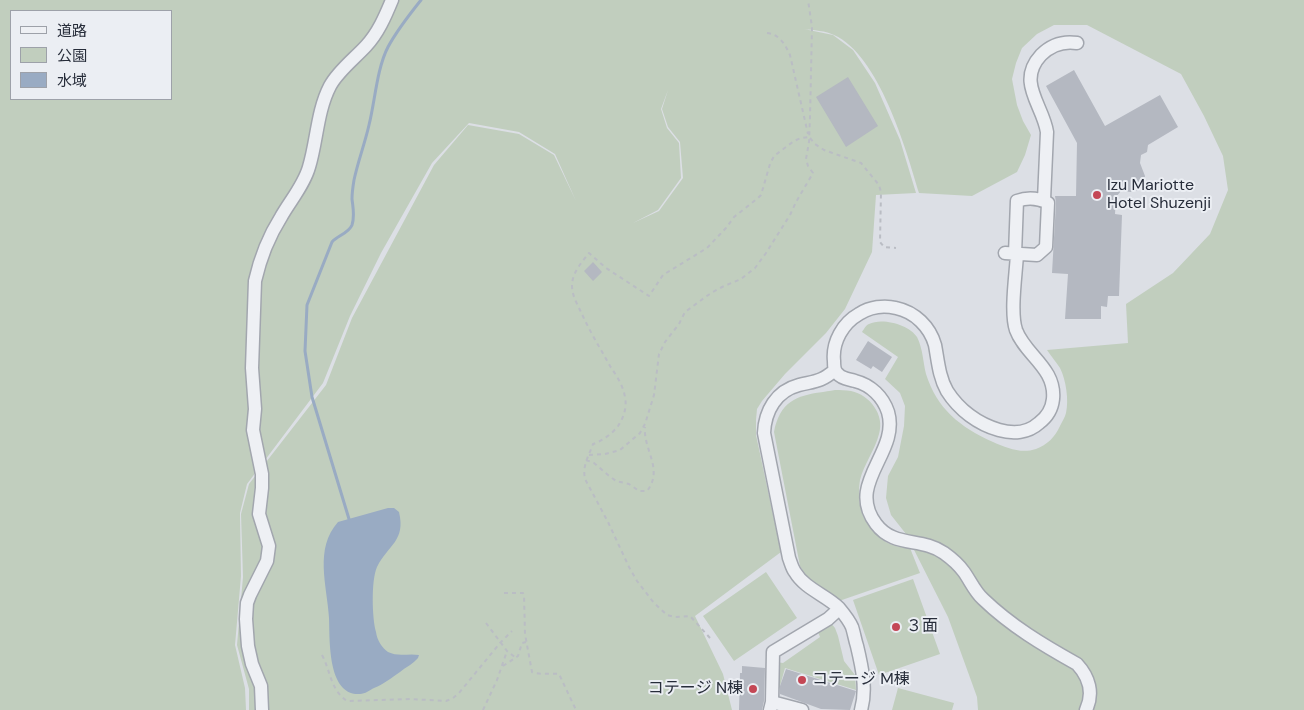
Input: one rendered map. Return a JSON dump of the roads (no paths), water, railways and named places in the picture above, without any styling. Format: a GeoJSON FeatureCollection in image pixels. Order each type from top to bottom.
{"type":"FeatureCollection","features":[{"type":"Feature","properties":{"kind":"street"},"geometry":{"type":"LineString","coordinates":[[262,710],[261,686],[252,664],[248,646],[246,619],[247,603],[267,561],[269,546],[259,514],[262,474],[253,430],[255,409],[252,368],[255,281],[258,269],[279,219],[309,168],[324,99],[330,85],[377,33],[392,0]]}},
{"type":"Feature","properties":{"kind":"street"},"geometry":{"type":"LineString","coordinates":[[1044,200],[1047,132],[1045,122],[1032,91],[1032,73],[1036,62],[1048,49],[1065,42],[1077,43]]}},
{"type":"Feature","properties":{"kind":"street"},"geometry":{"type":"LineString","coordinates":[[1012,254],[1037,255],[1046,247],[1048,203],[1044,200],[1030,198],[1018,201],[1012,254],[1016,330],[1022,342],[1042,366],[1053,390],[1050,410],[1036,426],[1023,432],[1001,430],[978,421],[964,411],[944,385],[938,367],[933,339],[928,330],[915,316],[898,308],[869,309],[860,313],[846,325],[836,342],[835,370],[843,378],[854,380],[869,387],[880,398],[888,412],[888,436],[870,476],[867,488],[868,508],[877,525],[886,534],[897,540],[929,545],[943,552],[964,571],[972,586],[984,600],[1021,631],[1077,664],[1082,669],[1089,683],[1090,699],[1086,710]]}},
{"type":"Feature","properties":{"kind":"street"},"geometry":{"type":"LineString","coordinates":[[835,370],[823,379],[799,385],[776,399],[767,415],[764,433],[789,558],[794,572],[809,587],[834,603],[845,615],[853,629],[864,689],[861,710]]}},
{"type":"Feature","properties":{"kind":"street"},"geometry":{"type":"LineString","coordinates":[[802,710],[771,706],[773,652],[828,619],[839,609]]}},
{"type":"Feature","properties":{"kind":"water"},"geometry":{"type":"Polygon","coordinates":[[[394,508],[399,512],[401,522],[395,542],[381,560],[375,573],[373,609],[375,626],[380,644],[388,652],[419,655],[414,662],[381,685],[360,694],[349,692],[341,686],[332,665],[324,556],[326,544],[338,522],[394,508]]]}},
{"type":"Feature","properties":{"kind":"waterway"},"geometry":{"type":"LineString","coordinates":[[349,519],[312,397],[305,351],[307,305],[332,242],[352,225],[354,215],[352,197],[354,180],[371,116],[384,55],[395,35],[421,0]]}},
{"type":"Feature","properties":{"kind":"place","name":"Izu Mariotte Hotel Shuzenji"},"geometry":{"type":"Point","coordinates":[1097,195]}},
{"type":"Feature","properties":{"kind":"place","name":"３面"},"geometry":{"type":"Point","coordinates":[896,627]}},
{"type":"Feature","properties":{"kind":"place","name":"コテージ M棟"},"geometry":{"type":"Point","coordinates":[802,680]}},
{"type":"Feature","properties":{"kind":"place","name":"コテージ N棟"},"geometry":{"type":"Point","coordinates":[753,689]}}]}
